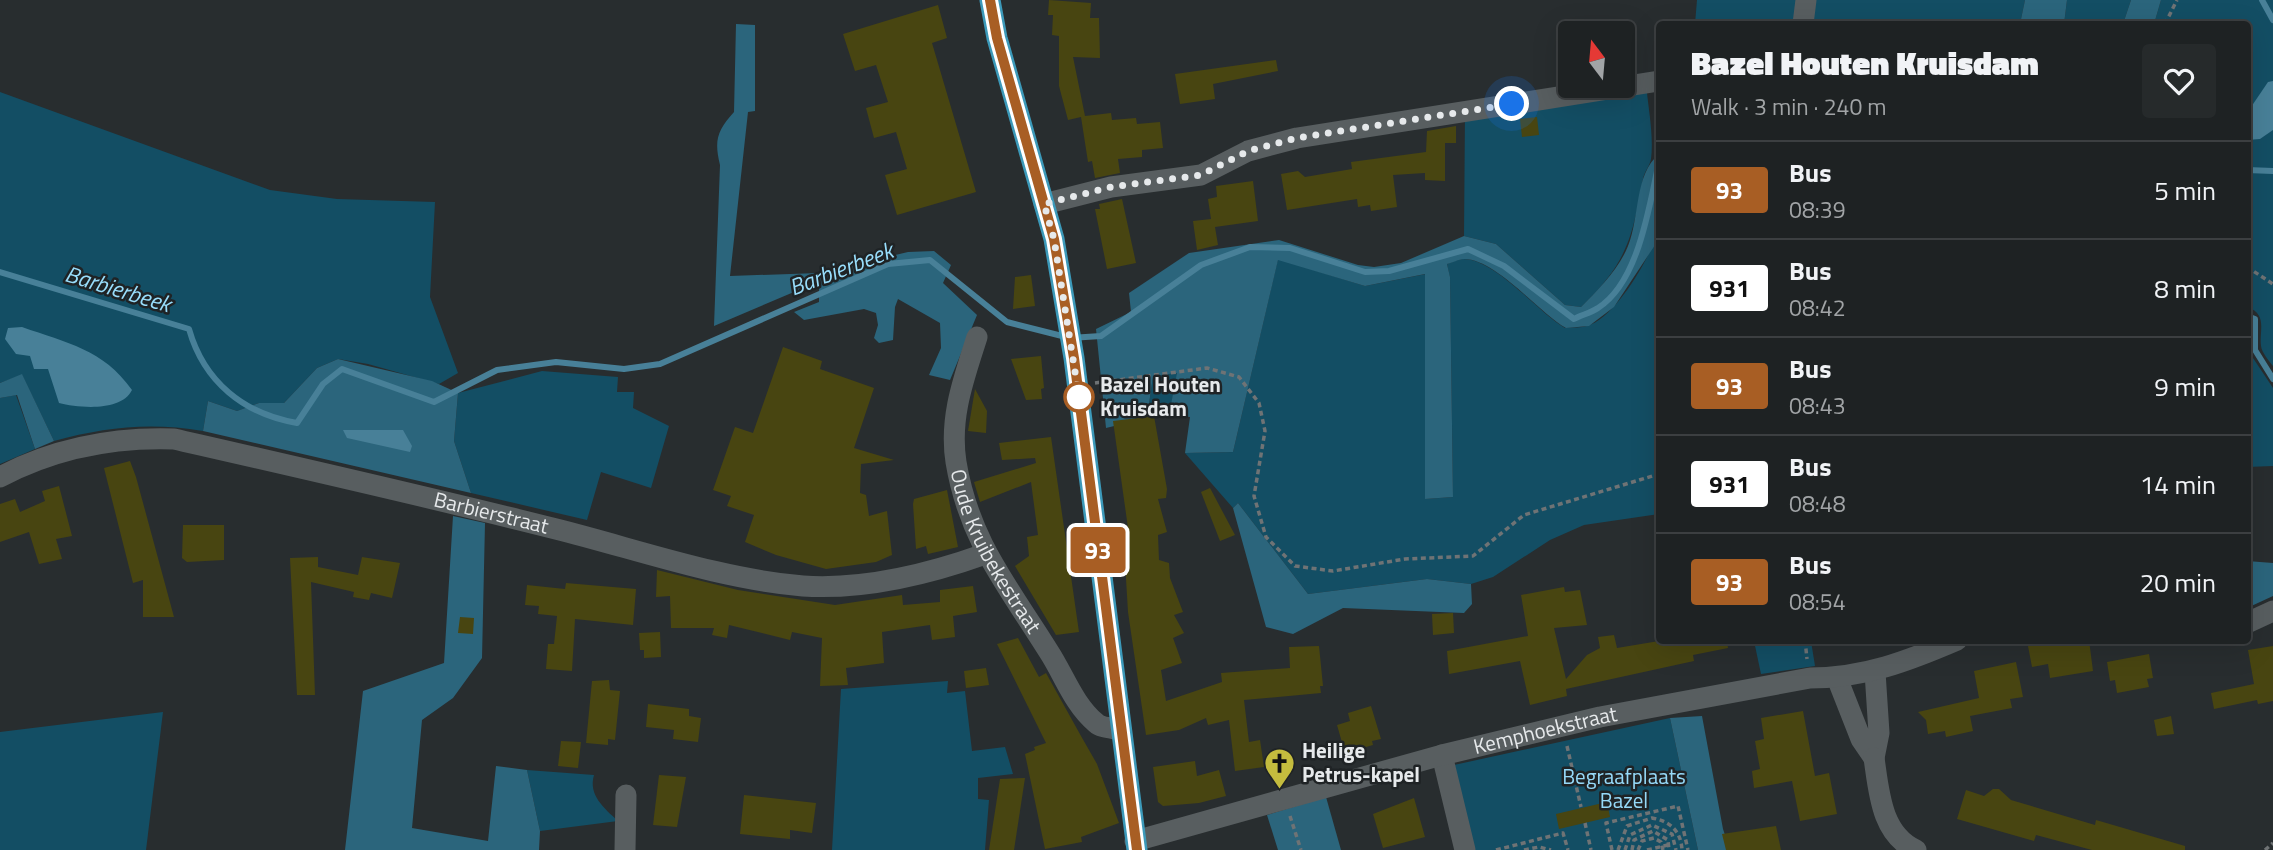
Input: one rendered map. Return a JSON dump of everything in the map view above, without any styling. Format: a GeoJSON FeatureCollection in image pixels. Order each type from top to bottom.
{"type":"FeatureCollection","features":[{"type":"Feature","properties":{"kind":"main road"},"geometry":{"type":"LineString","coordinates":[[990,0],[997,38],[1044,204],[1074,358],[1136,846]]}},
{"type":"Feature","properties":{"kind":"street"},"geometry":{"type":"LineString","coordinates":[[1803,21],[1806,0]]}},
{"type":"Feature","properties":{"kind":"street"},"geometry":{"type":"LineString","coordinates":[[1044,204],[1111,187],[1201,175],[1248,151],[1297,138],[1656,81]]}},
{"type":"Feature","properties":{"kind":"street","name":"Oude Kruibekestraat"},"geometry":{"type":"LineString","coordinates":[[978,337],[955,404],[956,460],[967,507],[985,554],[1050,653],[1079,704],[1097,725],[1121,730]]}},
{"type":"Feature","properties":{"kind":"street","name":"Barbierstraat"},"geometry":{"type":"LineString","coordinates":[[0,477],[33,460],[93,443],[137,438],[174,439],[470,508],[750,578],[805,586],[845,585],[937,571],[985,554]]}},
{"type":"Feature","properties":{"kind":"street"},"geometry":{"type":"LineString","coordinates":[[2251,621],[2273,611]]}},
{"type":"Feature","properties":{"kind":"street","name":"Kemphoekstraat"},"geometry":{"type":"LineString","coordinates":[[1136,846],[1443,755],[1745,689],[1810,678],[1837,678],[1875,672],[1947,644]]}},
{"type":"Feature","properties":{"kind":"street"},"geometry":{"type":"LineString","coordinates":[[1875,672],[1879,733],[1874,758],[1881,801],[1889,826],[1905,845],[1916,850]]}},
{"type":"Feature","properties":{"kind":"street"},"geometry":{"type":"LineString","coordinates":[[1837,678],[1861,739],[1874,758]]}},
{"type":"Feature","properties":{"kind":"street"},"geometry":{"type":"LineString","coordinates":[[1443,755],[1465,850]]}},
{"type":"Feature","properties":{"kind":"street"},"geometry":{"type":"LineString","coordinates":[[625,850],[626,795]]}},
{"type":"Feature","properties":{"kind":"path"},"geometry":{"type":"LineString","coordinates":[[2166,21],[2177,0]]}},
{"type":"Feature","properties":{"kind":"path"},"geometry":{"type":"LineString","coordinates":[[2251,270],[2273,284]]}},
{"type":"Feature","properties":{"kind":"path"},"geometry":{"type":"LineString","coordinates":[[1077,386],[1208,368],[1239,377],[1259,403],[1265,431],[1254,496],[1266,537],[1295,566],[1333,571],[1405,559],[1473,556],[1524,515],[1656,475]]}},
{"type":"Feature","properties":{"kind":"path"},"geometry":{"type":"LineString","coordinates":[[1563,727],[1581,807]]}},
{"type":"Feature","properties":{"kind":"path"},"geometry":{"type":"LineString","coordinates":[[1285,801],[1301,850]]}},
{"type":"Feature","properties":{"kind":"path"},"geometry":{"type":"LineString","coordinates":[[1612,850],[1606,823],[1678,806],[1682,850]]}},
{"type":"Feature","properties":{"kind":"path"},"geometry":{"type":"LineString","coordinates":[[1643,816],[1649,850],[1681,842]]}},
{"type":"Feature","properties":{"kind":"path"},"geometry":{"type":"LineString","coordinates":[[1618,850],[1619,839],[1627,826],[1643,816],[1662,820],[1673,826],[1681,842]]}},
{"type":"Feature","properties":{"kind":"path"},"geometry":{"type":"LineString","coordinates":[[1585,823],[1591,850]]}},
{"type":"Feature","properties":{"kind":"path"},"geometry":{"type":"LineString","coordinates":[[1625,850],[1630,835],[1660,826],[1688,850]]}},
{"type":"Feature","properties":{"kind":"path"},"geometry":{"type":"LineString","coordinates":[[1646,829],[1659,832],[1669,847]]}},
{"type":"Feature","properties":{"kind":"path"},"geometry":{"type":"LineString","coordinates":[[1632,850],[1634,840],[1646,829]]}},
{"type":"Feature","properties":{"kind":"path"},"geometry":{"type":"LineString","coordinates":[[1496,850],[1563,833],[1568,850]]}},
{"type":"Feature","properties":{"kind":"path"},"geometry":{"type":"LineString","coordinates":[[1638,850],[1639,843],[1648,839],[1658,840],[1663,848]]}},
{"type":"Feature","properties":{"kind":"path"},"geometry":{"type":"LineString","coordinates":[[1530,841],[1531,847]]}},
{"type":"Feature","properties":{"kind":"path"},"geometry":{"type":"LineString","coordinates":[[1676,850],[1681,842]]}},
{"type":"Feature","properties":{"kind":"path"},"geometry":{"type":"LineString","coordinates":[[2265,850],[2273,843]]}},
{"type":"Feature","properties":{"kind":"path"},"geometry":{"type":"LineString","coordinates":[[1524,850],[1531,847],[1551,850]]}},
{"type":"Feature","properties":{"kind":"green space"},"geometry":{"type":"Polygon","coordinates":[[[1697,0],[2025,0],[2021,21],[1695,21],[1697,0]]]}},
{"type":"Feature","properties":{"kind":"green space"},"geometry":{"type":"Polygon","coordinates":[[[2067,0],[2131,0],[2124,21],[2064,21],[2067,0]]]}},
{"type":"Feature","properties":{"kind":"green space"},"geometry":{"type":"Polygon","coordinates":[[[2161,0],[2273,0],[2273,366],[2262,349],[2260,318],[2251,309],[2251,21],[2155,21],[2161,0]]]}},
{"type":"Feature","properties":{"kind":"green space"},"geometry":{"type":"Polygon","coordinates":[[[1646,83],[1652,150],[1631,234],[1618,263],[1596,291],[1581,307],[1565,305],[1496,244],[1464,236],[1465,112],[1558,97],[1635,98],[1635,85],[1646,83]]]}},
{"type":"Feature","properties":{"kind":"green space"},"geometry":{"type":"Polygon","coordinates":[[[0,92],[270,190],[337,199],[435,202],[430,297],[458,373],[439,384],[368,364],[338,359],[317,368],[284,403],[259,403],[237,411],[208,401],[203,431],[128,427],[54,441],[22,375],[0,383],[0,92]]]}},
{"type":"Feature","properties":{"kind":"green space"},"geometry":{"type":"Polygon","coordinates":[[[1656,237],[1656,514],[1584,525],[1550,540],[1493,577],[1471,584],[1427,579],[1308,594],[1238,503],[1233,508],[1185,453],[1233,452],[1278,259],[1365,286],[1426,274],[1425,499],[1453,497],[1450,278],[1447,264],[1461,259],[1476,261],[1502,277],[1565,328],[1585,327],[1610,311],[1632,283],[1656,237]]]}},
{"type":"Feature","properties":{"kind":"green space"},"geometry":{"type":"Polygon","coordinates":[[[2251,355],[2273,388],[2273,466],[2251,467],[2251,355]]]}},
{"type":"Feature","properties":{"kind":"green space"},"geometry":{"type":"Polygon","coordinates":[[[542,371],[618,377],[617,392],[634,392],[633,408],[669,426],[651,488],[601,472],[587,520],[471,493],[454,441],[458,393],[542,371]]]}},
{"type":"Feature","properties":{"kind":"green space"},"geometry":{"type":"Polygon","coordinates":[[[1178,373],[1169,415],[1147,418],[1153,376],[1178,373]]]}},
{"type":"Feature","properties":{"kind":"green space"},"geometry":{"type":"Polygon","coordinates":[[[16,395],[35,449],[0,464],[0,398],[16,395]]]}},
{"type":"Feature","properties":{"kind":"green space"},"geometry":{"type":"Polygon","coordinates":[[[1755,644],[1811,644],[1815,666],[1761,674],[1755,644]]]}},
{"type":"Feature","properties":{"kind":"green space"},"geometry":{"type":"Polygon","coordinates":[[[948,681],[947,693],[965,691],[972,751],[1005,747],[1013,774],[978,778],[978,799],[989,800],[985,850],[832,850],[841,689],[948,681]]]}},
{"type":"Feature","properties":{"kind":"green space"},"geometry":{"type":"Polygon","coordinates":[[[163,712],[146,850],[0,850],[0,732],[163,712]]]}},
{"type":"Feature","properties":{"kind":"green space","name":"Begraafplaats Bazel"},"geometry":{"type":"Polygon","coordinates":[[[1670,718],[1698,850],[1473,850],[1454,765],[1670,718]]]}},
{"type":"Feature","properties":{"kind":"green space"},"geometry":{"type":"Polygon","coordinates":[[[527,770],[594,775],[595,795],[618,821],[540,831],[527,770]]]}},
{"type":"Feature","properties":{"kind":"shaded area"},"geometry":{"type":"Polygon","coordinates":[[[2025,0],[2067,0],[2064,21],[2021,21],[2025,0]]]}},
{"type":"Feature","properties":{"kind":"shaded area"},"geometry":{"type":"Polygon","coordinates":[[[2131,0],[2161,0],[2155,21],[2124,21],[2131,0]]]}},
{"type":"Feature","properties":{"kind":"shaded area"},"geometry":{"type":"Polygon","coordinates":[[[736,24],[755,25],[755,111],[748,112],[730,276],[819,273],[908,252],[934,251],[951,265],[943,283],[977,315],[950,380],[929,375],[941,348],[940,323],[898,299],[893,340],[879,343],[874,338],[878,325],[876,313],[864,309],[804,320],[794,312],[819,302],[819,274],[801,289],[714,326],[720,165],[717,142],[724,125],[734,112],[736,24]]]}},
{"type":"Feature","properties":{"kind":"shaded area"},"geometry":{"type":"Polygon","coordinates":[[[2273,81],[2273,130],[2260,139],[2251,140],[2251,107],[2268,82],[2273,81]]]}},
{"type":"Feature","properties":{"kind":"shaded area"},"geometry":{"type":"Polygon","coordinates":[[[1656,157],[1655,245],[1614,307],[1589,326],[1566,328],[1503,277],[1476,261],[1462,259],[1447,264],[1450,277],[1453,497],[1425,499],[1425,274],[1365,286],[1278,260],[1233,452],[1185,453],[1190,417],[1169,415],[1177,373],[1153,376],[1147,418],[1106,428],[1096,329],[1131,312],[1129,293],[1189,253],[1279,240],[1358,265],[1374,267],[1401,263],[1464,236],[1496,244],[1565,305],[1581,307],[1608,279],[1624,255],[1632,235],[1641,185],[1656,157]]]}},
{"type":"Feature","properties":{"kind":"shaded area"},"geometry":{"type":"Polygon","coordinates":[[[22,327],[69,343],[96,356],[121,376],[132,390],[119,402],[99,407],[59,403],[48,369],[34,369],[30,356],[16,354],[5,339],[8,328],[22,327]]]}},
{"type":"Feature","properties":{"kind":"shaded area"},"geometry":{"type":"Polygon","coordinates":[[[338,359],[432,381],[458,393],[454,441],[471,493],[203,431],[208,401],[237,411],[259,403],[284,403],[317,368],[338,359]]]}},
{"type":"Feature","properties":{"kind":"shaded area"},"geometry":{"type":"Polygon","coordinates":[[[22,374],[54,441],[35,449],[17,395],[0,398],[0,383],[22,374]]]}},
{"type":"Feature","properties":{"kind":"shaded area"},"geometry":{"type":"Polygon","coordinates":[[[343,430],[403,430],[412,446],[410,452],[347,438],[343,430]]]}},
{"type":"Feature","properties":{"kind":"shaded area"},"geometry":{"type":"Polygon","coordinates":[[[1238,503],[1308,594],[1427,579],[1471,584],[1472,604],[1464,613],[1343,608],[1293,634],[1266,627],[1233,508],[1238,503]]]}},
{"type":"Feature","properties":{"kind":"shaded area"},"geometry":{"type":"Polygon","coordinates":[[[453,516],[485,523],[482,658],[453,698],[422,720],[412,828],[488,841],[496,766],[527,770],[540,831],[539,850],[345,850],[363,691],[444,663],[453,516]]]}},
{"type":"Feature","properties":{"kind":"shaded area"},"geometry":{"type":"Polygon","coordinates":[[[2251,561],[2273,563],[2273,596],[2251,606],[2251,561]]]}},
{"type":"Feature","properties":{"kind":"shaded area"},"geometry":{"type":"Polygon","coordinates":[[[1702,716],[1723,829],[1730,850],[1698,850],[1670,718],[1702,716]]]}},
{"type":"Feature","properties":{"kind":"shaded area"},"geometry":{"type":"Polygon","coordinates":[[[1326,797],[1341,850],[1278,850],[1267,815],[1326,797]]]}},
{"type":"Feature","properties":{"kind":"building"},"geometry":{"type":"Polygon","coordinates":[[[1049,0],[1091,3],[1090,18],[1099,18],[1100,58],[1073,57],[1085,116],[1111,113],[1112,120],[1136,118],[1137,124],[1160,122],[1163,148],[1142,150],[1142,157],[1118,159],[1120,173],[1095,178],[1092,161],[1088,162],[1081,117],[1068,120],[1059,86],[1059,36],[1052,35],[1053,15],[1048,15],[1049,0]]]}},
{"type":"Feature","properties":{"kind":"building"},"geometry":{"type":"Polygon","coordinates":[[[938,5],[947,38],[932,43],[976,192],[897,215],[885,175],[907,169],[896,132],[874,138],[866,108],[888,102],[876,65],[855,71],[843,34],[938,5]]]}},
{"type":"Feature","properties":{"kind":"building"},"geometry":{"type":"Polygon","coordinates":[[[1276,60],[1278,71],[1213,84],[1215,99],[1180,104],[1175,74],[1276,60]]]}},
{"type":"Feature","properties":{"kind":"building"},"geometry":{"type":"Polygon","coordinates":[[[1537,117],[1539,135],[1522,137],[1520,119],[1537,117]]]}},
{"type":"Feature","properties":{"kind":"building"},"geometry":{"type":"Polygon","coordinates":[[[1456,126],[1456,143],[1445,143],[1445,181],[1425,180],[1425,173],[1393,175],[1397,207],[1371,211],[1370,205],[1358,207],[1357,199],[1287,210],[1281,174],[1298,171],[1305,177],[1352,169],[1351,162],[1426,152],[1427,131],[1456,126]]]}},
{"type":"Feature","properties":{"kind":"building"},"geometry":{"type":"Polygon","coordinates":[[[1253,181],[1258,221],[1215,227],[1218,245],[1197,250],[1193,221],[1211,219],[1208,199],[1217,197],[1216,186],[1253,181]]]}},
{"type":"Feature","properties":{"kind":"building"},"geometry":{"type":"Polygon","coordinates":[[[1122,199],[1136,263],[1107,269],[1095,209],[1100,209],[1099,204],[1122,199]]]}},
{"type":"Feature","properties":{"kind":"building"},"geometry":{"type":"Polygon","coordinates":[[[1031,275],[1035,306],[1013,309],[1015,277],[1031,275]]]}},
{"type":"Feature","properties":{"kind":"building"},"geometry":{"type":"Polygon","coordinates":[[[783,347],[822,361],[820,369],[874,388],[854,448],[894,460],[861,464],[860,493],[866,495],[869,516],[887,511],[892,555],[876,562],[826,569],[776,555],[745,542],[754,515],[727,506],[731,496],[713,490],[735,427],[753,433],[783,347]]]}},
{"type":"Feature","properties":{"kind":"building"},"geometry":{"type":"Polygon","coordinates":[[[1041,356],[1044,388],[1041,389],[1042,399],[1026,400],[1011,359],[1041,356]]]}},
{"type":"Feature","properties":{"kind":"building"},"geometry":{"type":"Polygon","coordinates":[[[975,389],[987,411],[986,433],[968,431],[975,389]]]}},
{"type":"Feature","properties":{"kind":"building"},"geometry":{"type":"Polygon","coordinates":[[[1154,416],[1167,489],[1166,498],[1158,499],[1167,532],[1158,535],[1159,560],[1169,563],[1170,578],[1183,612],[1174,615],[1184,633],[1173,638],[1182,663],[1161,670],[1166,701],[1222,682],[1221,673],[1290,668],[1289,647],[1319,646],[1323,686],[1320,686],[1321,693],[1244,700],[1249,742],[1260,740],[1264,767],[1235,771],[1229,720],[1208,725],[1206,718],[1179,730],[1146,735],[1128,612],[1123,529],[1128,528],[1113,421],[1154,416]]]}},
{"type":"Feature","properties":{"kind":"building"},"geometry":{"type":"Polygon","coordinates":[[[1051,437],[1079,632],[1056,635],[1015,566],[1029,556],[1027,537],[1038,535],[1031,482],[980,502],[974,482],[1036,463],[1035,458],[1002,460],[999,443],[1051,437]]]}},
{"type":"Feature","properties":{"kind":"building"},"geometry":{"type":"Polygon","coordinates":[[[130,461],[174,617],[143,617],[143,580],[133,583],[104,468],[130,461]]]}},
{"type":"Feature","properties":{"kind":"building"},"geometry":{"type":"Polygon","coordinates":[[[59,486],[72,536],[56,539],[62,559],[39,564],[29,532],[0,542],[0,504],[15,499],[20,512],[45,501],[42,491],[59,486]]]}},
{"type":"Feature","properties":{"kind":"building"},"geometry":{"type":"Polygon","coordinates":[[[1210,488],[1235,535],[1220,541],[1201,492],[1210,488]]]}},
{"type":"Feature","properties":{"kind":"building"},"geometry":{"type":"Polygon","coordinates":[[[947,490],[958,547],[928,554],[926,546],[916,549],[914,499],[947,490]]]}},
{"type":"Feature","properties":{"kind":"building"},"geometry":{"type":"Polygon","coordinates":[[[183,525],[224,525],[224,560],[187,562],[182,558],[183,525]]]}},
{"type":"Feature","properties":{"kind":"building"},"geometry":{"type":"Polygon","coordinates":[[[318,557],[318,567],[358,575],[362,557],[400,563],[392,598],[371,593],[369,600],[353,597],[354,592],[311,582],[315,695],[297,695],[290,558],[318,557]]]}},
{"type":"Feature","properties":{"kind":"building"},"geometry":{"type":"Polygon","coordinates":[[[657,570],[738,590],[835,605],[902,595],[903,605],[940,602],[940,590],[973,586],[977,612],[953,616],[955,637],[932,640],[930,625],[882,632],[884,663],[846,668],[848,685],[820,686],[822,638],[792,632],[790,640],[729,625],[727,638],[712,635],[714,628],[671,628],[670,596],[656,597],[657,570]]]}},
{"type":"Feature","properties":{"kind":"building"},"geometry":{"type":"Polygon","coordinates":[[[566,583],[636,589],[633,625],[575,619],[572,671],[546,669],[548,644],[554,644],[557,616],[538,614],[539,606],[525,605],[527,585],[565,589],[566,583]]]}},
{"type":"Feature","properties":{"kind":"building"},"geometry":{"type":"Polygon","coordinates":[[[1564,587],[1565,592],[1580,590],[1587,625],[1554,628],[1566,679],[1587,655],[1600,648],[1598,637],[1614,635],[1617,648],[1656,642],[1656,644],[1728,644],[1728,648],[1693,655],[1694,661],[1566,689],[1567,696],[1530,705],[1520,661],[1449,674],[1447,651],[1528,636],[1521,595],[1564,587]]]}},
{"type":"Feature","properties":{"kind":"building"},"geometry":{"type":"Polygon","coordinates":[[[1453,613],[1454,633],[1433,635],[1432,614],[1453,613]]]}},
{"type":"Feature","properties":{"kind":"building"},"geometry":{"type":"Polygon","coordinates":[[[460,617],[474,618],[473,634],[458,633],[460,617]]]}},
{"type":"Feature","properties":{"kind":"building"},"geometry":{"type":"Polygon","coordinates":[[[660,632],[661,657],[644,658],[644,650],[640,650],[639,633],[660,632]]]}},
{"type":"Feature","properties":{"kind":"building"},"geometry":{"type":"Polygon","coordinates":[[[1018,638],[1039,677],[1046,673],[1097,764],[1119,823],[1081,837],[1082,842],[1045,849],[1025,754],[1046,743],[997,644],[1018,638]]]}},
{"type":"Feature","properties":{"kind":"building"},"geometry":{"type":"Polygon","coordinates":[[[2090,644],[2093,671],[2050,678],[2048,664],[2032,667],[2028,646],[2090,644]]]}},
{"type":"Feature","properties":{"kind":"building"},"geometry":{"type":"Polygon","coordinates":[[[2273,646],[2273,701],[2258,704],[2257,700],[2214,709],[2211,693],[2254,684],[2248,650],[2273,646]]]}},
{"type":"Feature","properties":{"kind":"building"},"geometry":{"type":"Polygon","coordinates":[[[2149,654],[2153,678],[2147,679],[2149,687],[2117,693],[2115,680],[2110,681],[2107,662],[2149,654]]]}},
{"type":"Feature","properties":{"kind":"building"},"geometry":{"type":"Polygon","coordinates":[[[2016,662],[2023,697],[2010,699],[2012,708],[1970,716],[1973,731],[1946,737],[1945,731],[1928,734],[1926,720],[1918,712],[1979,698],[1974,671],[2016,662]]]}},
{"type":"Feature","properties":{"kind":"building"},"geometry":{"type":"Polygon","coordinates":[[[986,668],[989,685],[966,688],[964,671],[986,668]]]}},
{"type":"Feature","properties":{"kind":"building"},"geometry":{"type":"Polygon","coordinates":[[[609,680],[610,690],[620,691],[615,740],[608,739],[608,745],[586,743],[592,681],[609,680]]]}},
{"type":"Feature","properties":{"kind":"building"},"geometry":{"type":"Polygon","coordinates":[[[648,704],[689,709],[689,716],[701,718],[698,742],[673,739],[674,730],[646,727],[648,704]]]}},
{"type":"Feature","properties":{"kind":"building"},"geometry":{"type":"Polygon","coordinates":[[[1371,706],[1381,739],[1372,741],[1373,745],[1345,753],[1337,725],[1350,721],[1348,713],[1371,706]]]}},
{"type":"Feature","properties":{"kind":"building"},"geometry":{"type":"Polygon","coordinates":[[[1803,711],[1815,776],[1829,773],[1837,814],[1800,821],[1792,781],[1754,788],[1752,771],[1760,769],[1755,741],[1764,739],[1761,718],[1803,711]]]}},
{"type":"Feature","properties":{"kind":"building"},"geometry":{"type":"Polygon","coordinates":[[[2171,716],[2174,734],[2157,736],[2154,720],[2171,716]]]}},
{"type":"Feature","properties":{"kind":"building"},"geometry":{"type":"Polygon","coordinates":[[[561,741],[581,742],[578,768],[558,766],[561,741]]]}},
{"type":"Feature","properties":{"kind":"building"},"geometry":{"type":"Polygon","coordinates":[[[1195,761],[1197,776],[1219,770],[1226,796],[1199,803],[1163,806],[1158,802],[1153,767],[1195,761]]]}},
{"type":"Feature","properties":{"kind":"building"},"geometry":{"type":"Polygon","coordinates":[[[659,775],[686,777],[677,827],[653,825],[659,775]]]}},
{"type":"Feature","properties":{"kind":"building"},"geometry":{"type":"Polygon","coordinates":[[[1025,778],[1014,850],[989,850],[1000,779],[1025,778]]]}},
{"type":"Feature","properties":{"kind":"building"},"geometry":{"type":"Polygon","coordinates":[[[1993,789],[1999,789],[2011,800],[2095,825],[2096,820],[2185,846],[2185,850],[2092,850],[2036,835],[2034,841],[1957,819],[1966,790],[1984,796],[1993,789]]]}},
{"type":"Feature","properties":{"kind":"building"},"geometry":{"type":"Polygon","coordinates":[[[744,795],[816,803],[812,833],[790,830],[790,839],[740,834],[744,795]]]}},
{"type":"Feature","properties":{"kind":"building"},"geometry":{"type":"Polygon","coordinates":[[[1414,798],[1425,837],[1383,848],[1373,814],[1414,798]]]}},
{"type":"Feature","properties":{"kind":"building"},"geometry":{"type":"Polygon","coordinates":[[[1607,802],[1610,817],[1559,829],[1556,814],[1607,802]]]}},
{"type":"Feature","properties":{"kind":"building"},"geometry":{"type":"Polygon","coordinates":[[[1776,826],[1781,850],[1726,850],[1722,834],[1776,826]]]}},
{"type":"Feature","properties":{"kind":"waterway","name":"Barbierbeek"},"geometry":{"type":"LineString","coordinates":[[2262,0],[2273,20]]}},
{"type":"Feature","properties":{"kind":"waterway","name":"Barbierbeek"},"geometry":{"type":"LineString","coordinates":[[2251,170],[2273,171]]}},
{"type":"Feature","properties":{"kind":"waterway","name":"Barbierbeek"},"geometry":{"type":"LineString","coordinates":[[0,272],[189,329],[205,365],[229,393],[260,412],[297,423],[323,384],[342,369],[434,402],[497,370],[556,362],[624,369],[660,364],[888,264],[930,260],[1007,322],[1070,338],[1101,336],[1201,265],[1250,247],[1290,248],[1365,272],[1389,271],[1468,249],[1504,266],[1574,319],[1598,308],[1612,296],[1623,280],[1640,242],[1656,176]]}},
{"type":"Feature","properties":{"kind":"waterway"},"geometry":{"type":"LineString","coordinates":[[2251,318],[2255,319],[2255,350],[2273,379]]}},
{"type":"Feature","properties":{"kind":"bus line","name":"93"},"geometry":{"type":"LineString","coordinates":[[990,0],[997,38],[1054,239],[1074,358],[1137,850]]}},
{"type":"Feature","properties":{"kind":"place","name":"Bazel Houten Kruisdam"},"geometry":{"type":"Point","coordinates":[1079,397]}},
{"type":"Feature","properties":{"kind":"place","name":"Heilige Petrus-kapel"},"geometry":{"type":"Point","coordinates":[1279,790]}},
{"type":"Feature","properties":{"kind":"route"},"geometry":{"type":"LineString","coordinates":[[1079,397],[1054,239],[1044,204],[1111,187],[1201,175],[1248,151],[1297,138],[1512,104]]}}]}
